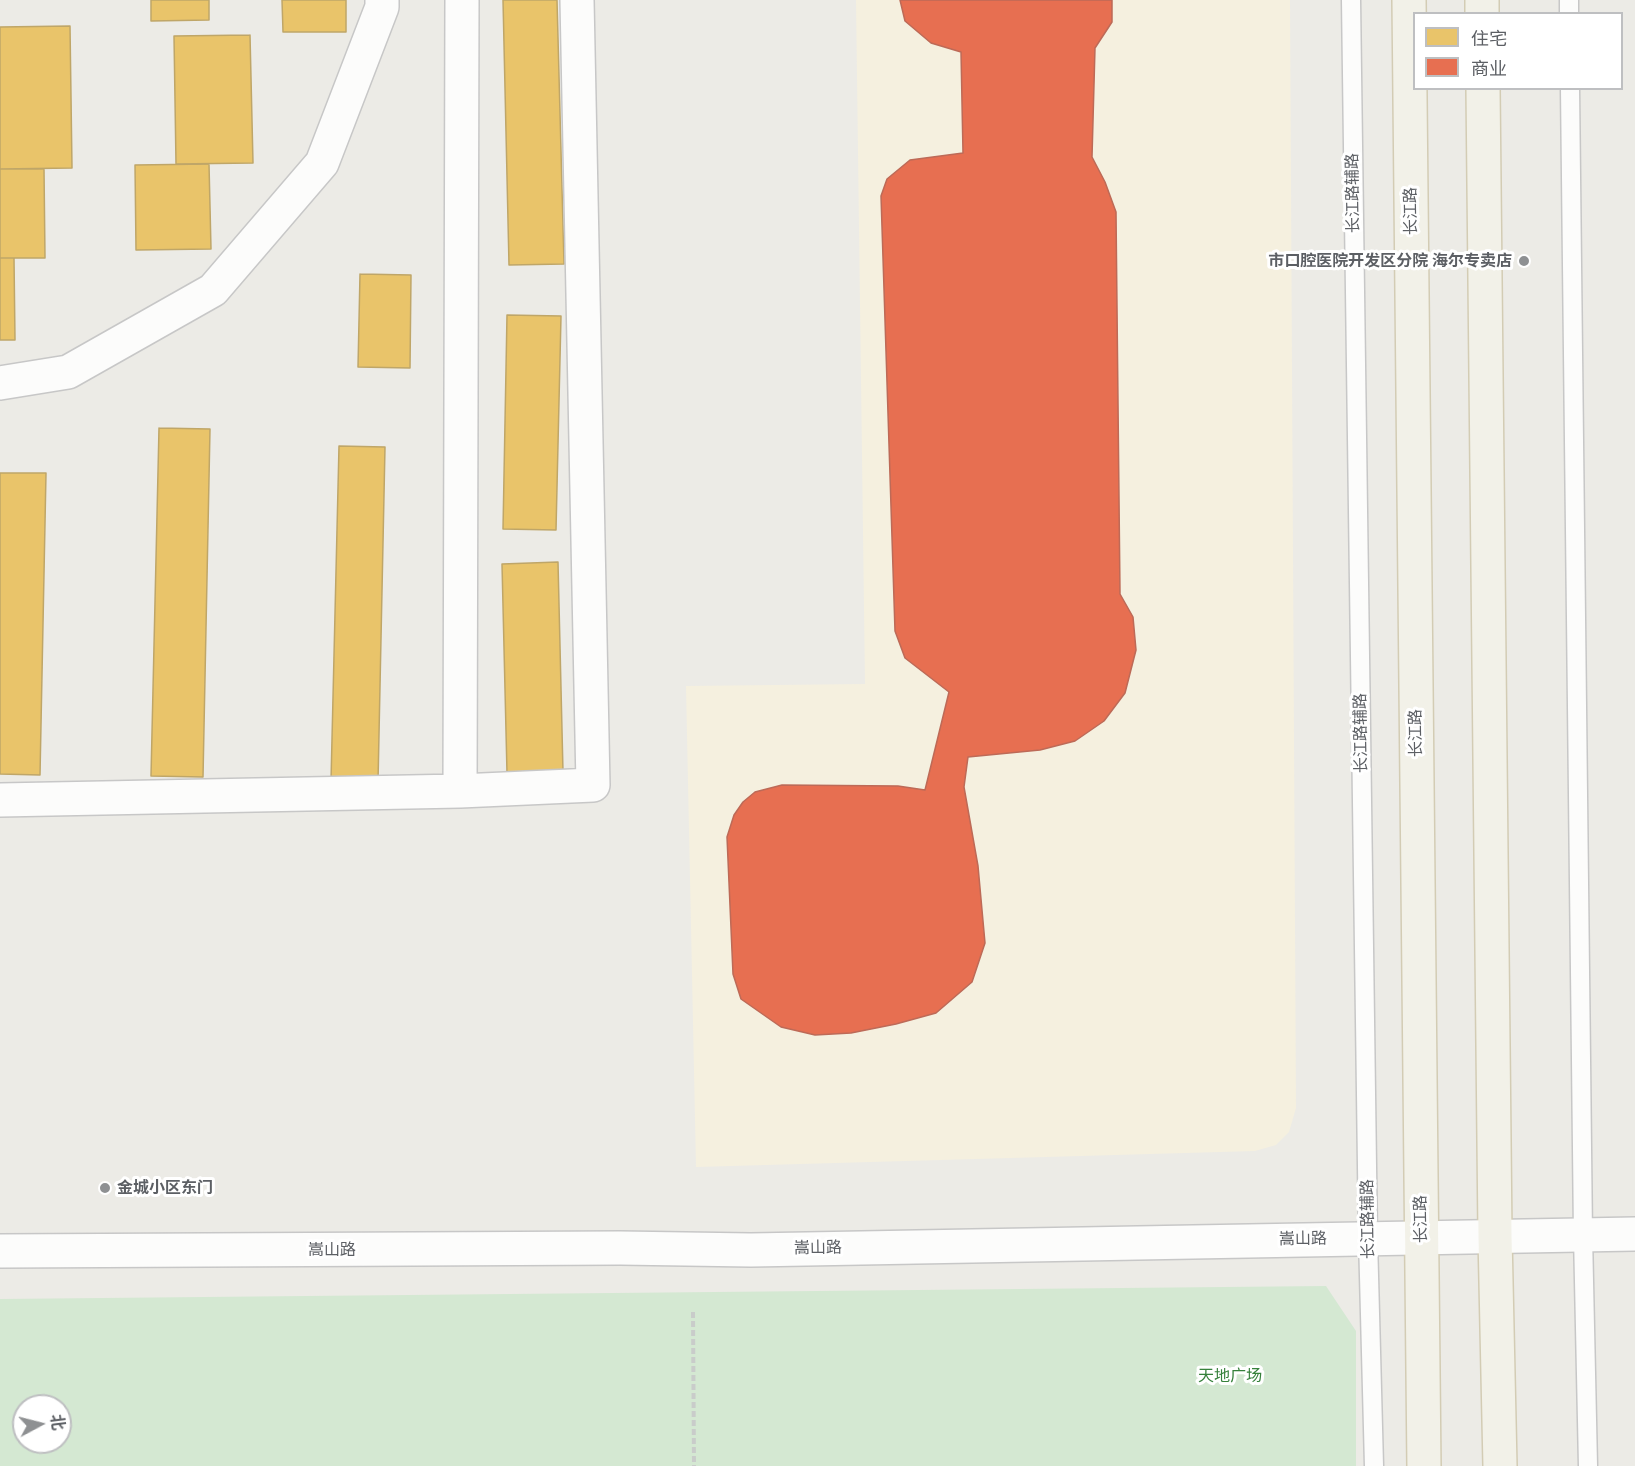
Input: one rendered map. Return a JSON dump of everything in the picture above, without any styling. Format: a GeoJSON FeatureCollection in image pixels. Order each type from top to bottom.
{"type":"FeatureCollection","features":[{"type":"Feature","properties":{"kind":"main road","name":"长江路"},"geometry":{"type":"LineString","coordinates":[[1409,0],[1424,1466]]}},
{"type":"Feature","properties":{"kind":"main road"},"geometry":{"type":"LineString","coordinates":[[1483,90],[1495,1236],[1500,1466]]}},
{"type":"Feature","properties":{"kind":"street"},"geometry":{"type":"LineString","coordinates":[[0,383],[68,372],[213,290],[322,164],[382,7],[382,0]]}},
{"type":"Feature","properties":{"kind":"street"},"geometry":{"type":"LineString","coordinates":[[460,791],[462,0]]}},
{"type":"Feature","properties":{"kind":"street"},"geometry":{"type":"LineString","coordinates":[[0,800],[460,791],[593,785],[577,0]]}},
{"type":"Feature","properties":{"kind":"street","name":"嵩山路"},"geometry":{"type":"LineString","coordinates":[[0,1251],[620,1248],[751,1250],[1635,1234]]}},
{"type":"Feature","properties":{"kind":"lane","name":"长江路辅路"},"geometry":{"type":"LineString","coordinates":[[1351,0],[1368,1238],[1374,1466]]}},
{"type":"Feature","properties":{"kind":"lane"},"geometry":{"type":"LineString","coordinates":[[1570,90],[1583,1235],[1588,1466]]}},
{"type":"Feature","properties":{"kind":"path"},"geometry":{"type":"LineString","coordinates":[[693,1312],[694,1466]]}},
{"type":"Feature","properties":{"kind":"shaded area"},"geometry":{"type":"Polygon","coordinates":[[[856,0],[1290,0],[1296,1108],[1289,1132],[1276,1145],[1255,1151],[696,1167],[686,686],[865,684],[856,0]]]}},
{"type":"Feature","properties":{"kind":"green space","name":"天地广场"},"geometry":{"type":"Polygon","coordinates":[[[1326,1286],[1356,1331],[1356,1466],[0,1466],[0,1299],[1326,1286]]]}},
{"type":"Feature","properties":{"kind":"building: 住宅"},"geometry":{"type":"Polygon","coordinates":[[[151,0],[209,0],[209,20],[151,21],[151,0]]]}},
{"type":"Feature","properties":{"kind":"building: 住宅"},"geometry":{"type":"Polygon","coordinates":[[[282,0],[346,0],[346,32],[283,32],[282,0]]]}},
{"type":"Feature","properties":{"kind":"building: 住宅"},"geometry":{"type":"Polygon","coordinates":[[[503,0],[557,0],[564,264],[509,265],[503,0]]]}},
{"type":"Feature","properties":{"kind":"building: 住宅"},"geometry":{"type":"Polygon","coordinates":[[[70,26],[72,168],[0,169],[0,27],[70,26]]]}},
{"type":"Feature","properties":{"kind":"building: 住宅"},"geometry":{"type":"Polygon","coordinates":[[[250,35],[253,163],[176,164],[174,36],[250,35]]]}},
{"type":"Feature","properties":{"kind":"building: 住宅"},"geometry":{"type":"Polygon","coordinates":[[[209,164],[211,249],[136,250],[135,165],[209,164]]]}},
{"type":"Feature","properties":{"kind":"building: 住宅"},"geometry":{"type":"Polygon","coordinates":[[[0,169],[44,169],[45,258],[0,258],[0,169]]]}},
{"type":"Feature","properties":{"kind":"building: 住宅"},"geometry":{"type":"Polygon","coordinates":[[[0,258],[14,258],[15,340],[0,340],[0,258]]]}},
{"type":"Feature","properties":{"kind":"building: 住宅"},"geometry":{"type":"Polygon","coordinates":[[[360,274],[411,275],[410,368],[358,367],[360,274]]]}},
{"type":"Feature","properties":{"kind":"building: 住宅"},"geometry":{"type":"Polygon","coordinates":[[[507,315],[561,316],[556,530],[503,529],[507,315]]]}},
{"type":"Feature","properties":{"kind":"building: 住宅"},"geometry":{"type":"Polygon","coordinates":[[[159,428],[210,429],[203,777],[151,776],[159,428]]]}},
{"type":"Feature","properties":{"kind":"building: 住宅"},"geometry":{"type":"Polygon","coordinates":[[[339,446],[385,447],[378,782],[331,781],[339,446]]]}},
{"type":"Feature","properties":{"kind":"building: 住宅"},"geometry":{"type":"Polygon","coordinates":[[[0,473],[46,473],[40,775],[0,774],[0,473]]]}},
{"type":"Feature","properties":{"kind":"building: 住宅"},"geometry":{"type":"Polygon","coordinates":[[[558,562],[563,772],[507,773],[502,564],[558,562]]]}},
{"type":"Feature","properties":{"kind":"building: 商业"},"geometry":{"type":"Polygon","coordinates":[[[900,0],[1112,0],[1112,22],[1095,48],[1092,157],[1105,182],[1116,212],[1120,594],[1133,617],[1136,650],[1125,693],[1104,721],[1075,741],[1040,750],[968,757],[964,787],[978,866],[985,943],[972,982],[936,1013],[851,1033],[815,1035],[781,1027],[741,999],[733,974],[727,837],[734,815],[743,802],[755,792],[782,785],[898,786],[925,790],[949,692],[905,658],[895,631],[881,196],[887,179],[910,160],[963,153],[961,52],[931,43],[905,21],[900,0]]]}},
{"type":"Feature","properties":{"kind":"place","name":"市口腔医院开发区分院 海尔专卖店"},"geometry":{"type":"Point","coordinates":[1524,261]}},
{"type":"Feature","properties":{"kind":"place","name":"金城小区东门"},"geometry":{"type":"Point","coordinates":[105,1188]}}]}
